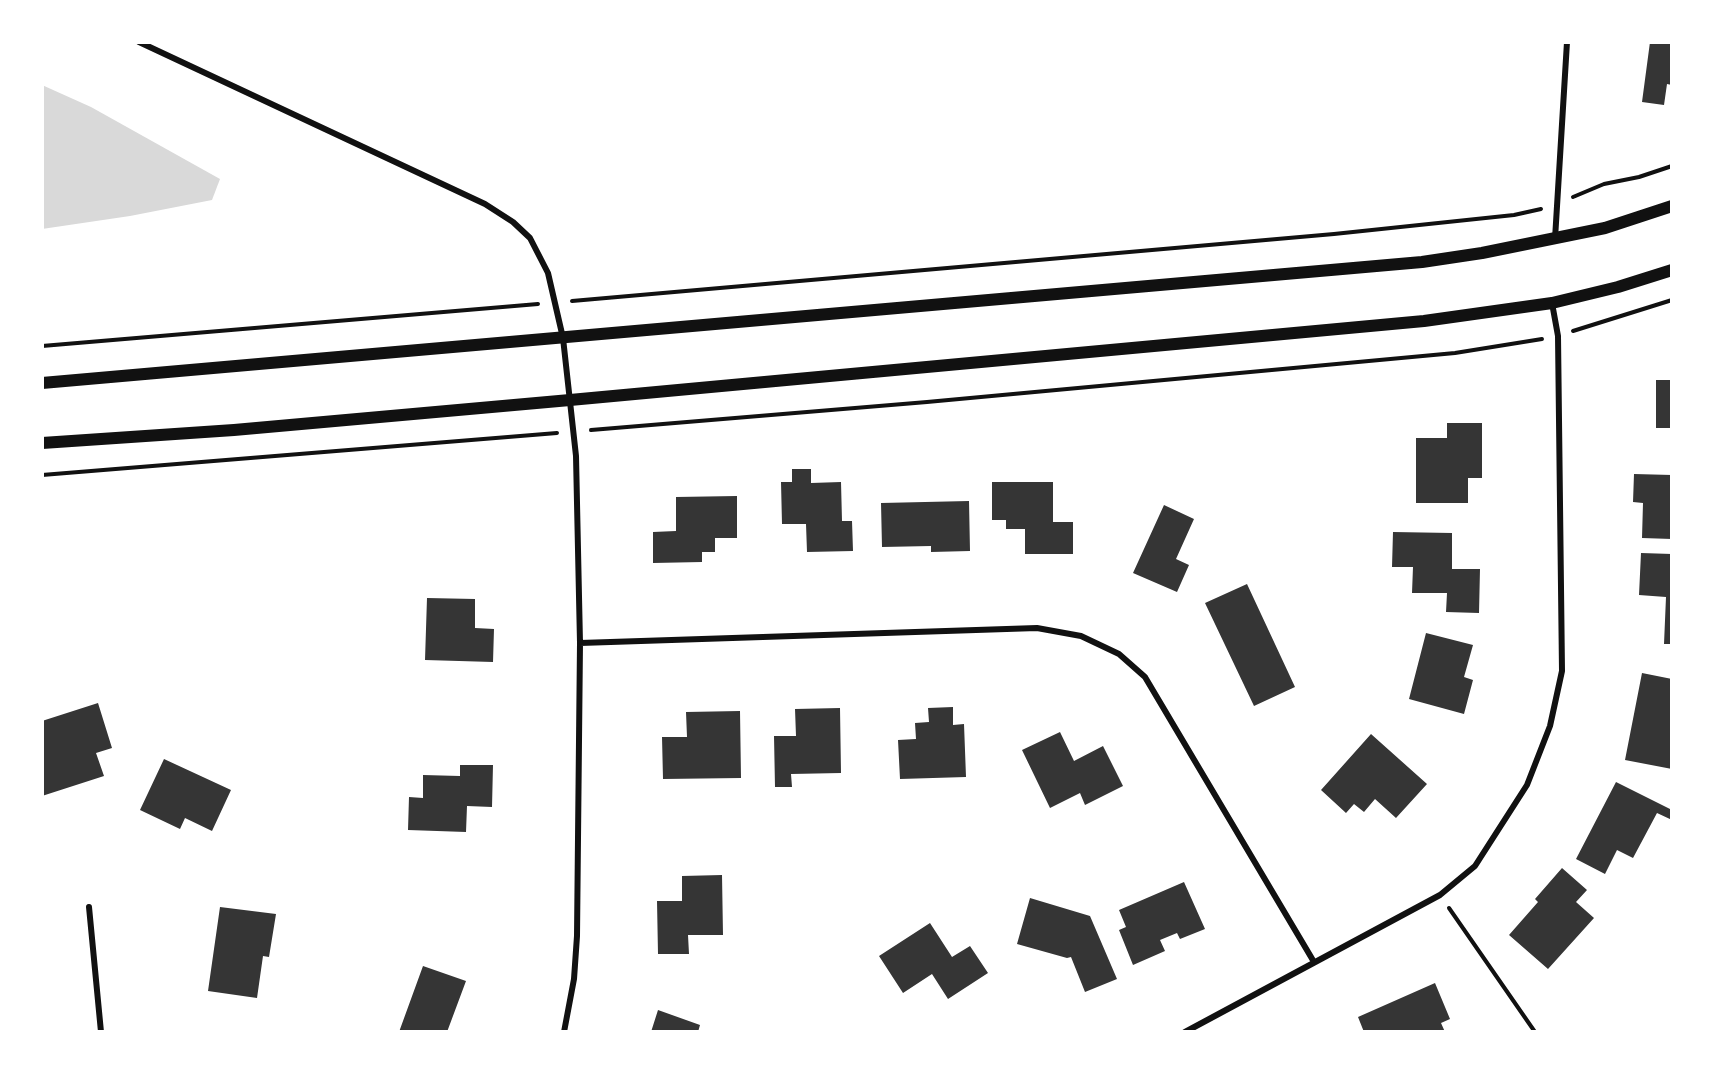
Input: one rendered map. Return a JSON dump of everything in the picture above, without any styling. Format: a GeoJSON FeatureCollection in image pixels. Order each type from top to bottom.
{"type":"FeatureCollection","features":[{"type":"Feature","properties":{"kind":"main road"},"geometry":{"type":"LineString","coordinates":[[42,383],[1422,262],[1605,228],[1672,206]]}},
{"type":"Feature","properties":{"kind":"main road"},"geometry":{"type":"LineString","coordinates":[[42,443],[234,430],[1350,329],[1552,303],[1618,287],[1672,270]]}},
{"type":"Feature","properties":{"kind":"street"},"geometry":{"type":"LineString","coordinates":[[139,42],[485,204],[513,222],[530,238],[548,273],[562,338],[576,456],[580,643],[577,936],[574,979],[564,1032]]}},
{"type":"Feature","properties":{"kind":"street"},"geometry":{"type":"LineString","coordinates":[[1555,239],[1568,42]]}},
{"type":"Feature","properties":{"kind":"street"},"geometry":{"type":"LineString","coordinates":[[1185,1032],[1440,895],[1475,866],[1527,784],[1550,726],[1562,671],[1558,336],[1552,303]]}},
{"type":"Feature","properties":{"kind":"street"},"geometry":{"type":"LineString","coordinates":[[580,643],[1037,628],[1081,636],[1119,654],[1145,677],[1314,962]]}},
{"type":"Feature","properties":{"kind":"street"},"geometry":{"type":"LineString","coordinates":[[89,907],[101,1032]]}},
{"type":"Feature","properties":{"kind":"path"},"geometry":{"type":"LineString","coordinates":[[42,346],[555,303],[1514,215],[1557,204],[1604,184],[1639,177],[1672,166]]}},
{"type":"Feature","properties":{"kind":"path"},"geometry":{"type":"LineString","coordinates":[[42,475],[927,402],[1443,354],[1558,336],[1672,300]]}},
{"type":"Feature","properties":{"kind":"path"},"geometry":{"type":"LineString","coordinates":[[1440,895],[1535,1032]]}},
{"type":"Feature","properties":{"kind":"shaded area"},"geometry":{"type":"Polygon","coordinates":[[[42,85],[91,107],[220,179],[212,200],[130,216],[42,229],[42,85]]]}},
{"type":"Feature","properties":{"kind":"building"},"geometry":{"type":"Polygon","coordinates":[[[1650,42],[1672,42],[1672,85],[1667,84],[1664,105],[1642,102],[1650,42]]]}},
{"type":"Feature","properties":{"kind":"building"},"geometry":{"type":"Polygon","coordinates":[[[1656,380],[1672,380],[1672,428],[1656,428],[1656,380]]]}},
{"type":"Feature","properties":{"kind":"building"},"geometry":{"type":"Polygon","coordinates":[[[1447,423],[1482,423],[1482,478],[1468,478],[1468,503],[1416,503],[1416,438],[1447,438],[1447,423]]]}},
{"type":"Feature","properties":{"kind":"building"},"geometry":{"type":"Polygon","coordinates":[[[792,469],[811,469],[811,483],[841,482],[842,521],[852,521],[853,551],[807,552],[806,524],[782,524],[781,482],[792,482],[792,469]]]}},
{"type":"Feature","properties":{"kind":"building"},"geometry":{"type":"Polygon","coordinates":[[[1634,474],[1672,475],[1672,539],[1642,538],[1643,503],[1633,502],[1634,474]]]}},
{"type":"Feature","properties":{"kind":"building"},"geometry":{"type":"Polygon","coordinates":[[[992,482],[1053,482],[1053,522],[1073,522],[1073,554],[1025,554],[1025,529],[1006,529],[1006,520],[992,520],[992,482]]]}},
{"type":"Feature","properties":{"kind":"building"},"geometry":{"type":"Polygon","coordinates":[[[737,496],[737,538],[715,538],[715,552],[702,552],[702,562],[653,563],[653,532],[676,531],[676,497],[737,496]]]}},
{"type":"Feature","properties":{"kind":"building"},"geometry":{"type":"Polygon","coordinates":[[[969,501],[970,551],[931,552],[931,546],[882,547],[881,503],[969,501]]]}},
{"type":"Feature","properties":{"kind":"building"},"geometry":{"type":"Polygon","coordinates":[[[1164,505],[1194,519],[1176,559],[1189,565],[1177,592],[1133,573],[1164,505]]]}},
{"type":"Feature","properties":{"kind":"building"},"geometry":{"type":"Polygon","coordinates":[[[1393,532],[1452,533],[1452,569],[1480,569],[1479,613],[1446,612],[1447,593],[1412,593],[1413,567],[1392,567],[1393,532]]]}},
{"type":"Feature","properties":{"kind":"building"},"geometry":{"type":"Polygon","coordinates":[[[1641,553],[1672,554],[1672,644],[1664,644],[1666,597],[1639,595],[1641,553]]]}},
{"type":"Feature","properties":{"kind":"building"},"geometry":{"type":"Polygon","coordinates":[[[1247,584],[1295,687],[1254,706],[1205,603],[1247,584]]]}},
{"type":"Feature","properties":{"kind":"building"},"geometry":{"type":"Polygon","coordinates":[[[427,598],[475,599],[475,628],[494,629],[493,662],[425,660],[427,598]]]}},
{"type":"Feature","properties":{"kind":"building"},"geometry":{"type":"Polygon","coordinates":[[[1426,633],[1473,645],[1464,677],[1473,680],[1464,714],[1409,699],[1426,633]]]}},
{"type":"Feature","properties":{"kind":"building"},"geometry":{"type":"Polygon","coordinates":[[[1642,673],[1672,679],[1672,769],[1625,760],[1642,673]]]}},
{"type":"Feature","properties":{"kind":"building"},"geometry":{"type":"Polygon","coordinates":[[[98,703],[112,748],[96,753],[104,776],[42,796],[42,721],[98,703]]]}},
{"type":"Feature","properties":{"kind":"building"},"geometry":{"type":"Polygon","coordinates":[[[953,707],[953,725],[964,724],[966,777],[900,779],[898,740],[916,739],[915,723],[929,722],[928,708],[953,707]]]}},
{"type":"Feature","properties":{"kind":"building"},"geometry":{"type":"Polygon","coordinates":[[[840,708],[841,773],[791,774],[792,787],[775,787],[774,736],[796,736],[795,709],[840,708]]]}},
{"type":"Feature","properties":{"kind":"building"},"geometry":{"type":"Polygon","coordinates":[[[740,711],[741,778],[663,779],[662,737],[687,737],[686,712],[740,711]]]}},
{"type":"Feature","properties":{"kind":"building"},"geometry":{"type":"Polygon","coordinates":[[[1060,732],[1074,761],[1103,746],[1123,786],[1085,805],[1080,793],[1050,808],[1022,750],[1060,732]]]}},
{"type":"Feature","properties":{"kind":"building"},"geometry":{"type":"Polygon","coordinates":[[[1371,734],[1427,784],[1396,818],[1375,799],[1364,812],[1354,804],[1346,813],[1321,790],[1371,734]]]}},
{"type":"Feature","properties":{"kind":"building"},"geometry":{"type":"Polygon","coordinates":[[[164,759],[231,790],[212,831],[185,818],[180,829],[140,810],[164,759]]]}},
{"type":"Feature","properties":{"kind":"building"},"geometry":{"type":"Polygon","coordinates":[[[460,765],[493,765],[492,807],[467,806],[466,832],[408,830],[409,797],[423,798],[423,775],[460,776],[460,765]]]}},
{"type":"Feature","properties":{"kind":"building"},"geometry":{"type":"Polygon","coordinates":[[[1616,782],[1672,810],[1672,820],[1657,813],[1633,858],[1617,850],[1605,874],[1576,859],[1616,782]]]}},
{"type":"Feature","properties":{"kind":"building"},"geometry":{"type":"Polygon","coordinates":[[[1562,868],[1587,890],[1576,902],[1594,918],[1548,969],[1509,935],[1538,902],[1535,899],[1562,868]]]}},
{"type":"Feature","properties":{"kind":"building"},"geometry":{"type":"Polygon","coordinates":[[[722,875],[723,935],[688,935],[689,954],[658,954],[657,901],[682,901],[682,876],[722,875]]]}},
{"type":"Feature","properties":{"kind":"building"},"geometry":{"type":"Polygon","coordinates":[[[1184,882],[1205,929],[1180,939],[1177,933],[1160,940],[1165,951],[1133,965],[1119,930],[1126,927],[1119,910],[1184,882]]]}},
{"type":"Feature","properties":{"kind":"building"},"geometry":{"type":"Polygon","coordinates":[[[1030,898],[1090,916],[1117,979],[1085,992],[1071,957],[1067,958],[1017,944],[1030,898]]]}},
{"type":"Feature","properties":{"kind":"building"},"geometry":{"type":"Polygon","coordinates":[[[220,907],[276,914],[269,957],[263,956],[257,998],[208,991],[220,907]]]}},
{"type":"Feature","properties":{"kind":"building"},"geometry":{"type":"Polygon","coordinates":[[[930,923],[952,957],[970,946],[988,973],[948,999],[932,974],[903,993],[879,956],[930,923]]]}},
{"type":"Feature","properties":{"kind":"building"},"geometry":{"type":"Polygon","coordinates":[[[423,966],[466,981],[447,1032],[399,1032],[423,966]]]}},
{"type":"Feature","properties":{"kind":"building"},"geometry":{"type":"Polygon","coordinates":[[[1435,983],[1450,1019],[1441,1023],[1445,1032],[1364,1032],[1358,1017],[1435,983]]]}},
{"type":"Feature","properties":{"kind":"building"},"geometry":{"type":"Polygon","coordinates":[[[658,1010],[700,1025],[698,1032],[651,1032],[658,1010]]]}}]}
